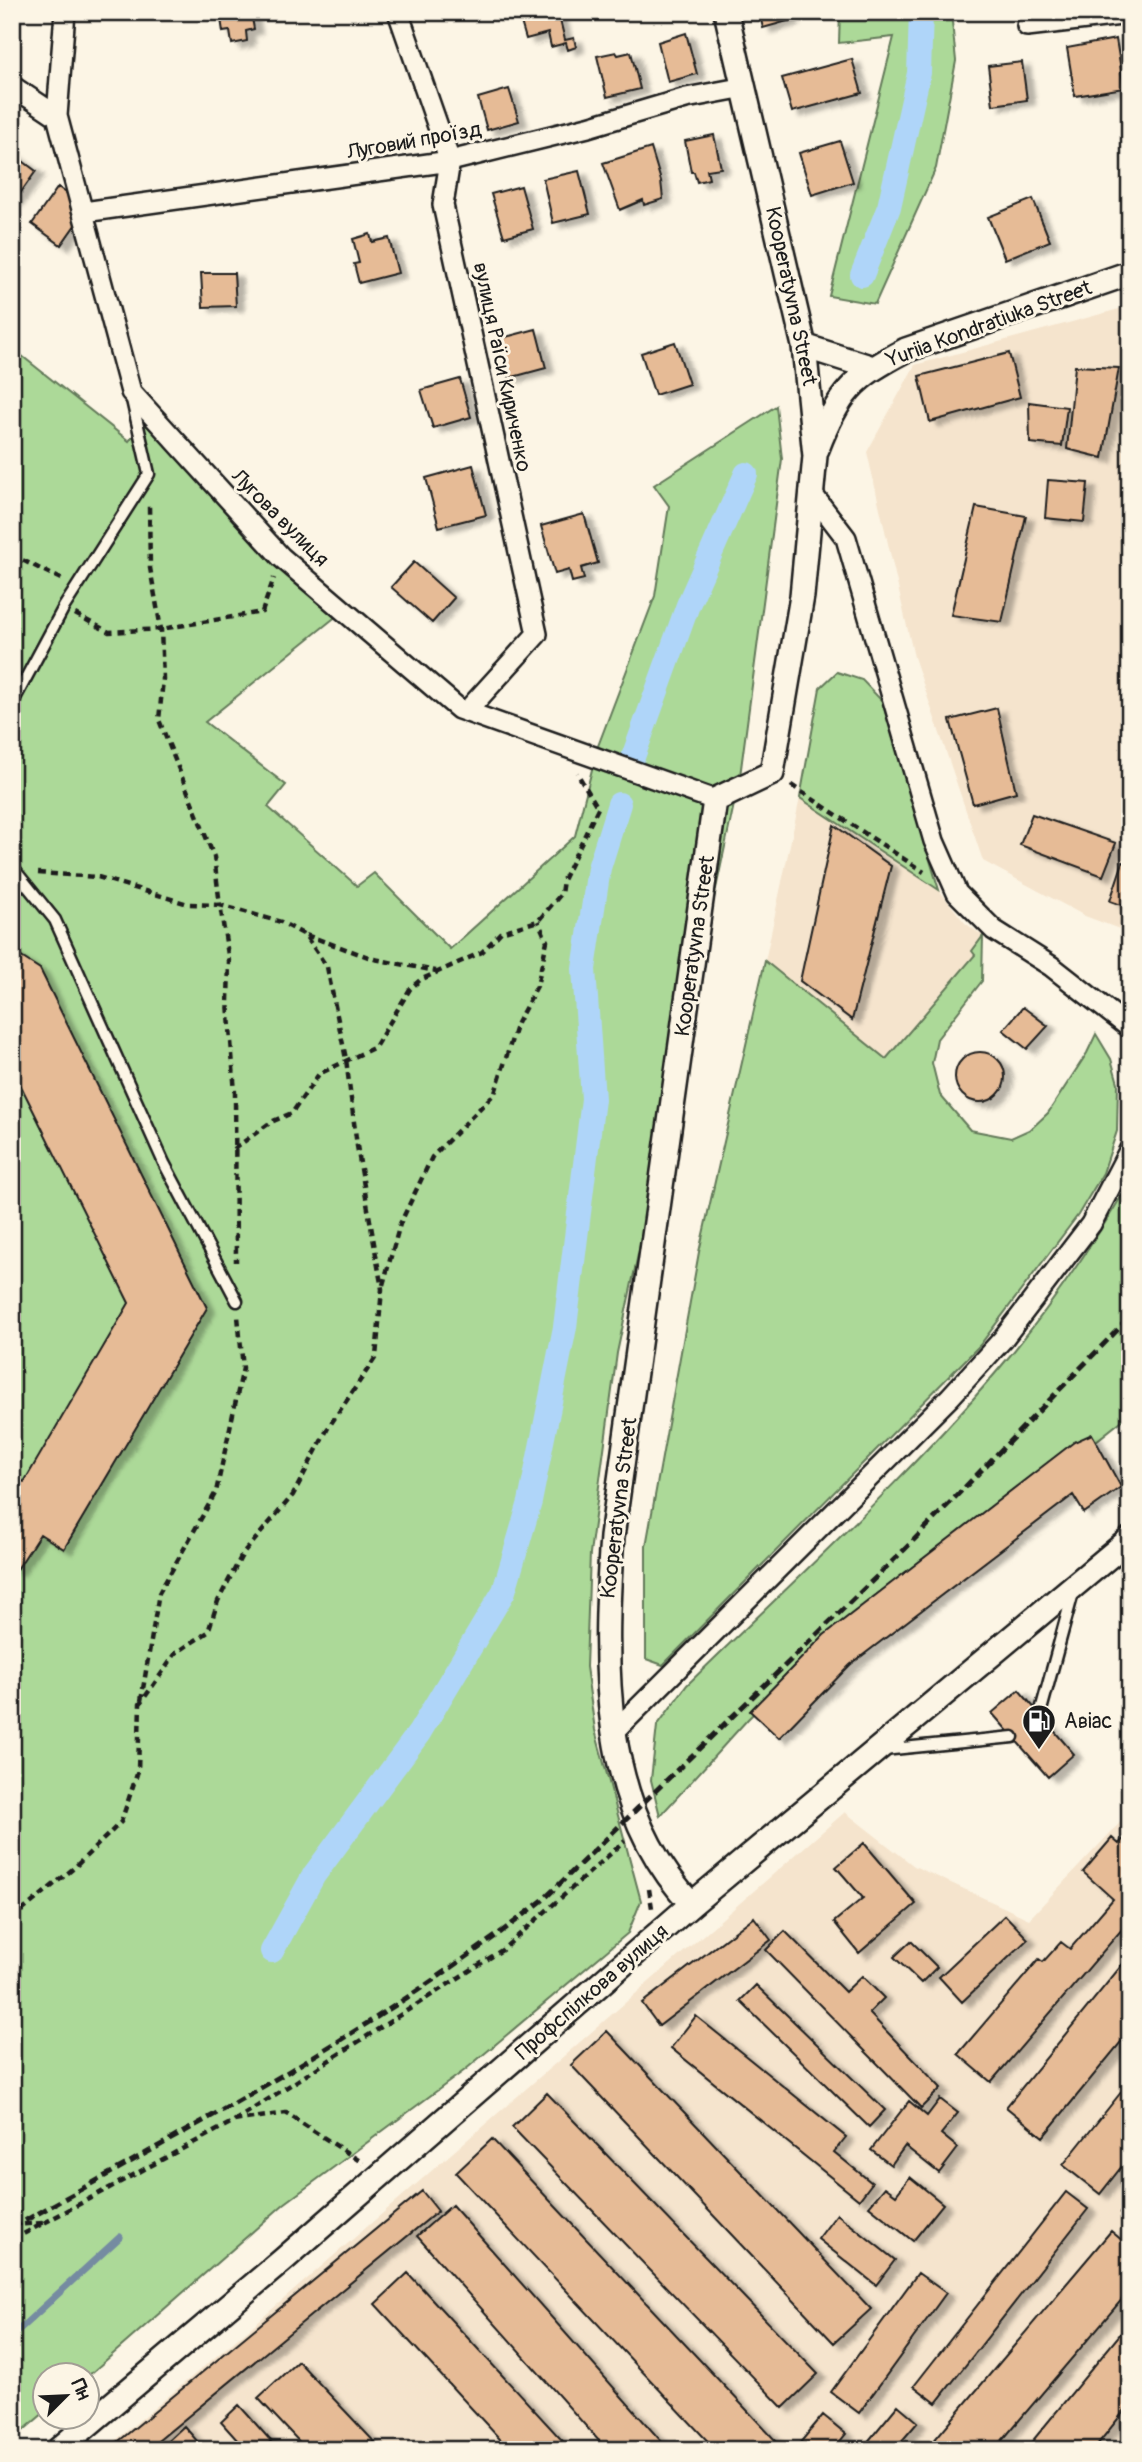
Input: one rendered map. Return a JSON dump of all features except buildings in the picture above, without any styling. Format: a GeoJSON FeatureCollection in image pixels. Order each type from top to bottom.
{"type":"FeatureCollection","features":[{"type":"Feature","properties":{"kind":"street"},"geometry":{"type":"LineString","coordinates":[[12,86],[57,116],[65,12]]}},
{"type":"Feature","properties":{"kind":"street","name":"вулиця Раїси Кириченко"},"geometry":{"type":"LineString","coordinates":[[398,12],[450,161],[443,205],[537,634],[467,711]]}},
{"type":"Feature","properties":{"kind":"street","name":"Kooperatyvna Street"},"geometry":{"type":"LineString","coordinates":[[726,12],[746,87],[804,346],[815,456],[802,596],[772,773]]}},
{"type":"Feature","properties":{"kind":"street"},"geometry":{"type":"LineString","coordinates":[[1027,26],[1130,14]]}},
{"type":"Feature","properties":{"kind":"street","name":"Луговий проїзд"},"geometry":{"type":"LineString","coordinates":[[84,212],[450,161],[588,127],[687,97],[746,87]]}},
{"type":"Feature","properties":{"kind":"street","name":"Лугова вулиця"},"geometry":{"type":"LineString","coordinates":[[57,116],[131,393],[281,557],[459,709],[715,800]]}},
{"type":"Feature","properties":{"kind":"street","name":"Yuriia Kondratiuka Street"},"geometry":{"type":"LineString","coordinates":[[815,456],[832,410],[851,385],[873,368],[906,350],[1130,273]]}},
{"type":"Feature","properties":{"kind":"street"},"geometry":{"type":"LineString","coordinates":[[804,346],[873,368]]}},
{"type":"Feature","properties":{"kind":"street"},"geometry":{"type":"LineString","coordinates":[[813,495],[846,538],[934,841],[957,893],[994,930],[1051,966],[1130,1028]]}},
{"type":"Feature","properties":{"kind":"street"},"geometry":{"type":"LineString","coordinates":[[715,800],[772,773]]}},
{"type":"Feature","properties":{"kind":"street","name":"Kooperatyvna Street"},"geometry":{"type":"LineString","coordinates":[[692,1904],[673,1885],[642,1825],[628,1788],[608,1695],[606,1620],[612,1537],[715,800]]}},
{"type":"Feature","properties":{"kind":"street"},"geometry":{"type":"LineString","coordinates":[[614,1732],[950,1397],[1003,1339],[1091,1224],[1130,1149]]}},
{"type":"Feature","properties":{"kind":"street","name":"Профспілкова вулиця"},"geometry":{"type":"LineString","coordinates":[[58,2450],[284,2260],[692,1904],[1130,1539]]}},
{"type":"Feature","properties":{"kind":"lane"},"geometry":{"type":"LineString","coordinates":[[12,704],[64,607],[149,474],[131,393]]}},
{"type":"Feature","properties":{"kind":"lane"},"geometry":{"type":"LineString","coordinates":[[14,870],[55,920],[164,1163],[237,1301]]}},
{"type":"Feature","properties":{"kind":"lane"},"geometry":{"type":"LineString","coordinates":[[1040,1714],[1075,1586]]}},
{"type":"Feature","properties":{"kind":"lane"},"geometry":{"type":"LineString","coordinates":[[876,1751],[1013,1737]]}},
{"type":"Feature","properties":{"kind":"path"},"geometry":{"type":"LineString","coordinates":[[12,1919],[74,1868],[121,1822],[138,1771],[140,1704],[159,1593],[216,1492],[243,1368],[237,1301],[233,1150],[235,1093],[228,1002],[229,961],[214,857],[159,720],[163,679],[161,629],[150,568],[149,474]]}},
{"type":"Feature","properties":{"kind":"path"},"geometry":{"type":"LineString","coordinates":[[12,555],[76,587]]}},
{"type":"Feature","properties":{"kind":"path"},"geometry":{"type":"LineString","coordinates":[[64,607],[109,632],[161,629],[262,612],[281,557]]}},
{"type":"Feature","properties":{"kind":"path"},"geometry":{"type":"LineString","coordinates":[[233,1150],[271,1122],[292,1113],[319,1074],[375,1047],[411,989],[421,980],[482,952],[501,932],[538,921],[562,894],[564,880],[598,808],[561,745]]}},
{"type":"Feature","properties":{"kind":"path"},"geometry":{"type":"LineString","coordinates":[[772,773],[957,893]]}},
{"type":"Feature","properties":{"kind":"path"},"geometry":{"type":"LineString","coordinates":[[14,870],[98,877],[188,904],[220,905],[281,922],[306,935],[374,959],[438,972]]}},
{"type":"Feature","properties":{"kind":"path"},"geometry":{"type":"LineString","coordinates":[[140,1704],[177,1653],[208,1632],[218,1601],[242,1555],[293,1495],[328,1428],[376,1357],[382,1289],[400,1224],[432,1157],[495,1093],[517,1023],[537,986],[547,942],[538,921]]}},
{"type":"Feature","properties":{"kind":"path"},"geometry":{"type":"LineString","coordinates":[[306,935],[327,967],[346,1059],[357,1146],[382,1289]]}},
{"type":"Feature","properties":{"kind":"path"},"geometry":{"type":"LineString","coordinates":[[12,2240],[234,2121],[502,1950],[642,1825]]}},
{"type":"Feature","properties":{"kind":"path"},"geometry":{"type":"LineString","coordinates":[[234,2121],[286,2113],[365,2164]]}},
{"type":"Feature","properties":{"kind":"path"},"geometry":{"type":"LineString","coordinates":[[12,2225],[44,2223]]}},
{"type":"Feature","properties":{"kind":"shaded area"},"geometry":{"type":"Polygon","coordinates":[[[1130,306],[1130,933],[1085,916],[983,861],[914,657],[867,452],[915,365],[1130,306]]]}},
{"type":"Feature","properties":{"kind":"shaded area"},"geometry":{"type":"Polygon","coordinates":[[[800,798],[939,890],[965,923],[983,936],[972,951],[976,955],[886,1059],[765,961],[800,798]]]}},
{"type":"Feature","properties":{"kind":"shaded area"},"geometry":{"type":"Polygon","coordinates":[[[845,1812],[914,1866],[1029,1919],[1130,1812],[1130,2450],[104,2450],[262,2318],[845,1812]]]}},
{"type":"Feature","properties":{"kind":"green space"},"geometry":{"type":"Polygon","coordinates":[[[840,12],[951,12],[956,61],[936,168],[875,304],[829,296],[894,37],[839,43],[840,12]]]}},
{"type":"Feature","properties":{"kind":"green space"},"geometry":{"type":"Polygon","coordinates":[[[12,348],[129,441],[146,419],[338,615],[205,722],[286,785],[268,807],[357,886],[374,873],[450,949],[575,836],[598,746],[655,596],[669,506],[654,485],[776,406],[782,459],[740,776],[617,1353],[590,1553],[586,1667],[595,1730],[641,1901],[628,1933],[465,2070],[284,2204],[102,2364],[102,2360],[32,2360],[32,2423],[12,2440],[12,348]]]}},
{"type":"Feature","properties":{"kind":"green space"},"geometry":{"type":"Polygon","coordinates":[[[837,672],[862,680],[882,701],[939,890],[800,798],[820,688],[837,672]]]}},
{"type":"Feature","properties":{"kind":"green space"},"geometry":{"type":"Polygon","coordinates":[[[983,936],[982,981],[937,1039],[932,1063],[940,1095],[970,1130],[1011,1138],[1031,1129],[1048,1113],[1087,1053],[1096,1034],[1111,1059],[1118,1083],[1117,1131],[1103,1173],[1078,1215],[980,1345],[663,1665],[646,1659],[646,1546],[699,1252],[765,961],[886,1059],[975,955],[972,951],[983,936]]]}},
{"type":"Feature","properties":{"kind":"green space"},"geometry":{"type":"Polygon","coordinates":[[[1130,1182],[1130,1414],[1096,1441],[1077,1447],[824,1644],[748,1719],[660,1816],[651,1780],[657,1726],[687,1685],[896,1482],[975,1396],[1013,1352],[1060,1290],[1130,1182]]]}},
{"type":"Feature","properties":{"kind":"waterway"},"geometry":{"type":"LineString","coordinates":[[862,275],[889,207],[919,73],[921,12]]}},
{"type":"Feature","properties":{"kind":"waterway"},"geometry":{"type":"LineString","coordinates":[[633,757],[688,605],[746,474]]}},
{"type":"Feature","properties":{"kind":"waterway"},"geometry":{"type":"LineString","coordinates":[[272,1951],[314,1875],[419,1733],[504,1591],[530,1502],[565,1327],[593,1099],[584,969],[599,868],[619,804]]}},
{"type":"Feature","properties":{"kind":"waterway"},"geometry":{"type":"LineString","coordinates":[[12,2336],[120,2237]]}},
{"type":"Feature","properties":{"kind":"railway"},"geometry":{"type":"LineString","coordinates":[[12,2228],[351,2034],[481,1947],[543,1900],[904,1550],[1130,1317]]}},
{"type":"Feature","properties":{"kind":"place","name":"Авіас"},"geometry":{"type":"Point","coordinates":[1039,1751]}}]}
